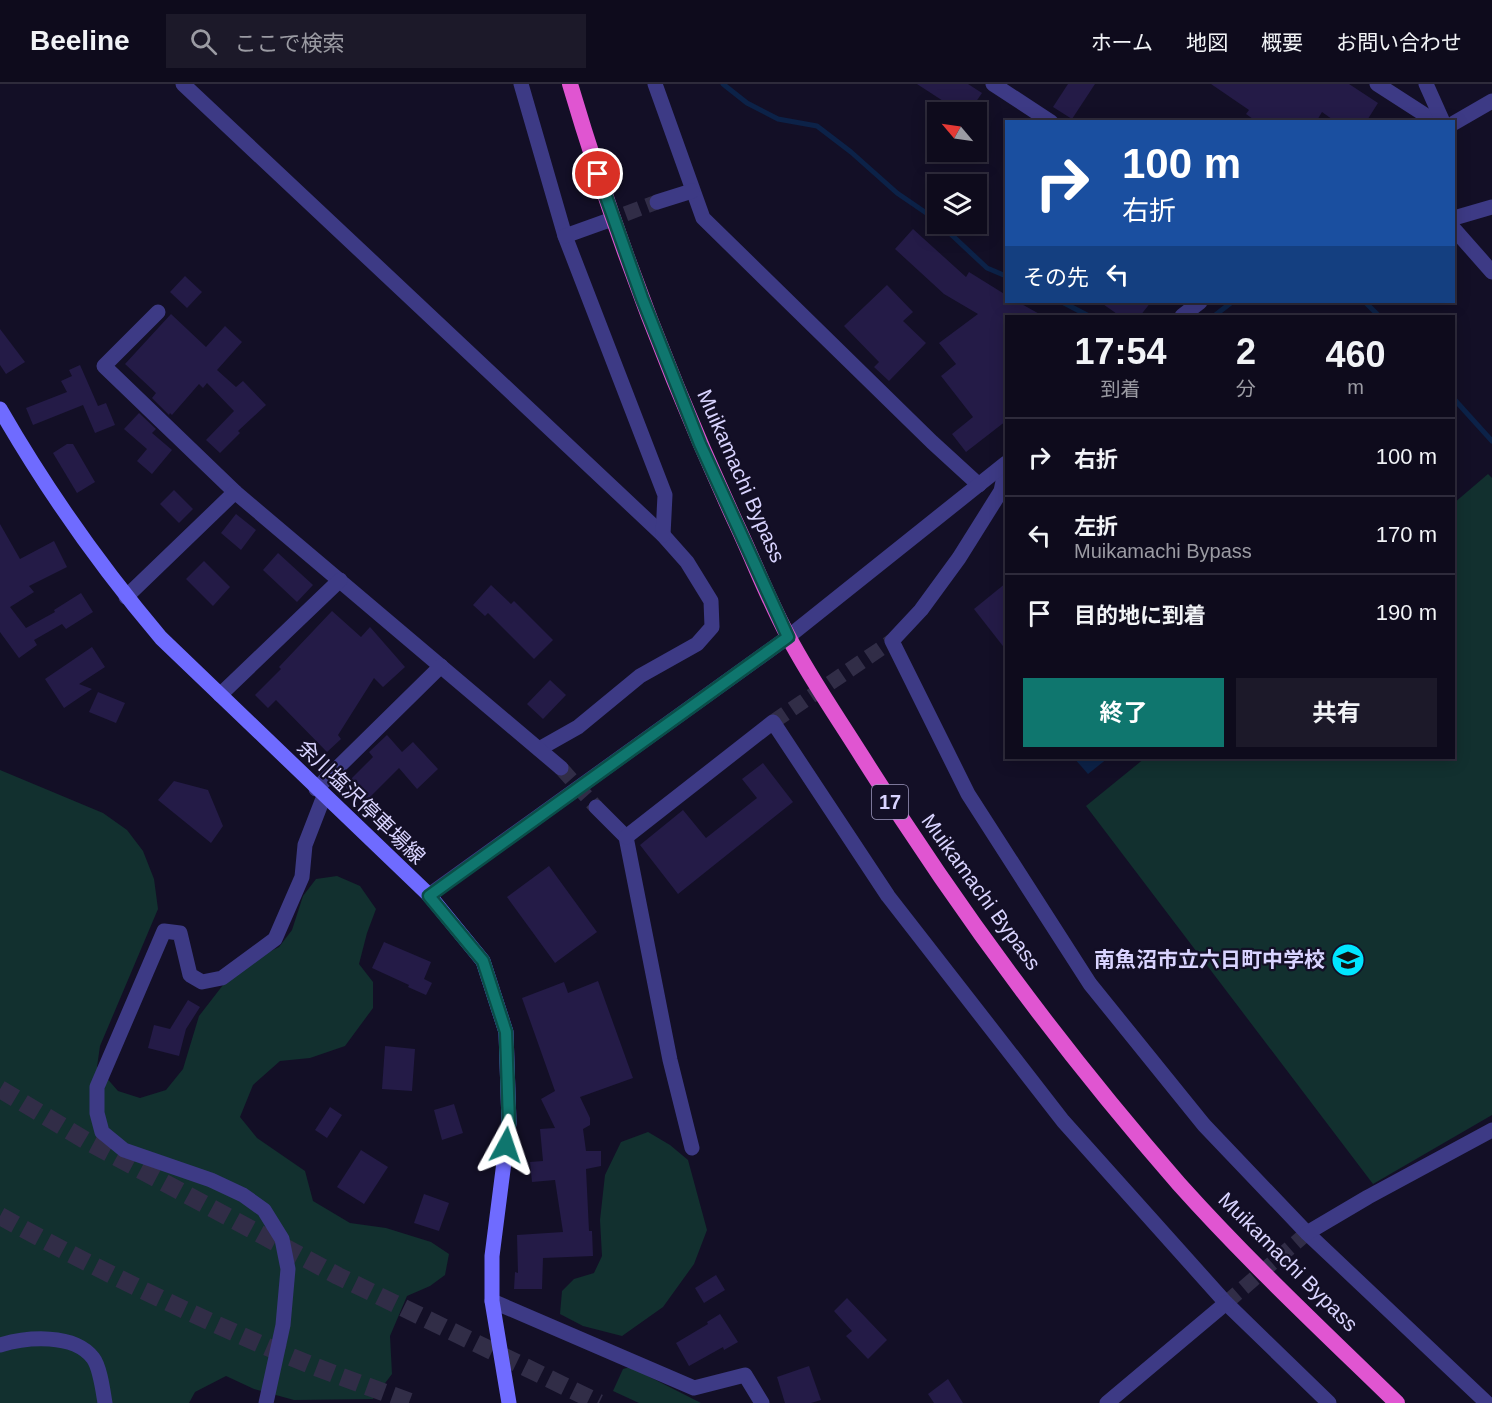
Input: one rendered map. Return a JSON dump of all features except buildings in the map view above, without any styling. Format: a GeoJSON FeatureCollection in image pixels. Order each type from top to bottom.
{"type":"FeatureCollection","features":[{"type":"Feature","properties":{"kind":"highway","name":"Muikamachi Bypass"},"geometry":{"type":"LineString","coordinates":[[570,84],[591,154],[642,298],[700,444],[788,637],[900,818],[999,957],[1089,1077],[1181,1185],[1276,1285],[1397,1403]]}},
{"type":"Feature","properties":{"kind":"main road","name":"余川塩沢停車場線"},"geometry":{"type":"LineString","coordinates":[[0,409],[29,460],[126,597],[161,638],[429,896],[483,961],[506,1032],[509,1123],[492,1256],[492,1301],[509,1403]]}},
{"type":"Feature","properties":{"kind":"street"},"geometry":{"type":"LineString","coordinates":[[183,84],[663,535],[687,562],[711,602],[712,627],[697,644],[640,676],[578,727],[539,749]]}},
{"type":"Feature","properties":{"kind":"street"},"geometry":{"type":"LineString","coordinates":[[521,84],[565,236],[665,495],[663,535]]}},
{"type":"Feature","properties":{"kind":"street"},"geometry":{"type":"LineString","coordinates":[[655,84],[703,218],[979,485]]}},
{"type":"Feature","properties":{"kind":"street"},"geometry":{"type":"LineString","coordinates":[[993,84],[1048,120]]}},
{"type":"Feature","properties":{"kind":"street"},"geometry":{"type":"LineString","coordinates":[[1377,84],[1433,120]]}},
{"type":"Feature","properties":{"kind":"street"},"geometry":{"type":"LineString","coordinates":[[1426,84],[1442,120]]}},
{"type":"Feature","properties":{"kind":"street"},"geometry":{"type":"LineString","coordinates":[[1455,122],[1492,100]]}},
{"type":"Feature","properties":{"kind":"street"},"geometry":{"type":"LineString","coordinates":[[657,202],[692,191]]}},
{"type":"Feature","properties":{"kind":"street"},"geometry":{"type":"LineString","coordinates":[[1455,218],[1492,207]]}},
{"type":"Feature","properties":{"kind":"street"},"geometry":{"type":"LineString","coordinates":[[565,236],[604,222]]}},
{"type":"Feature","properties":{"kind":"street"},"geometry":{"type":"LineString","coordinates":[[1455,230],[1492,272]]}},
{"type":"Feature","properties":{"kind":"street"},"geometry":{"type":"LineString","coordinates":[[1183,315],[1199,303]]}},
{"type":"Feature","properties":{"kind":"street"},"geometry":{"type":"LineString","coordinates":[[158,312],[104,366],[235,492],[561,768]]}},
{"type":"Feature","properties":{"kind":"street"},"geometry":{"type":"LineString","coordinates":[[429,896],[788,637],[1005,463]]}},
{"type":"Feature","properties":{"kind":"street"},"geometry":{"type":"LineString","coordinates":[[1005,472],[1001,491],[959,558],[921,610],[892,641],[968,794],[1090,984],[1204,1125],[1307,1233],[1487,1403]]}},
{"type":"Feature","properties":{"kind":"street"},"geometry":{"type":"LineString","coordinates":[[126,597],[235,492]]}},
{"type":"Feature","properties":{"kind":"street"},"geometry":{"type":"LineString","coordinates":[[220,695],[340,580]]}},
{"type":"Feature","properties":{"kind":"street"},"geometry":{"type":"LineString","coordinates":[[266,1403],[284,1325],[288,1269],[282,1239],[264,1210],[243,1195],[211,1180],[124,1150],[102,1132],[97,1113],[97,1087],[164,931],[180,933],[190,975],[202,982],[222,978],[275,939],[302,877],[305,844],[320,793],[441,666]]}},
{"type":"Feature","properties":{"kind":"street"},"geometry":{"type":"LineString","coordinates":[[626,837],[773,722],[888,896],[1048,1102],[1226,1303],[1329,1403]]}},
{"type":"Feature","properties":{"kind":"street"},"geometry":{"type":"LineString","coordinates":[[596,807],[626,837],[670,1060],[692,1148]]}},
{"type":"Feature","properties":{"kind":"street"},"geometry":{"type":"LineString","coordinates":[[1307,1233],[1492,1130]]}},
{"type":"Feature","properties":{"kind":"street"},"geometry":{"type":"LineString","coordinates":[[492,1301],[694,1388],[745,1375],[762,1403]]}},
{"type":"Feature","properties":{"kind":"street"},"geometry":{"type":"LineString","coordinates":[[1107,1403],[1226,1303]]}},
{"type":"Feature","properties":{"kind":"street"},"geometry":{"type":"LineString","coordinates":[[0,1345],[44,1338],[75,1343],[94,1358],[105,1403]]}},
{"type":"Feature","properties":{"kind":"green space","name":"南魚沼市立六日町中学校"},"geometry":{"type":"Polygon","coordinates":[[[1488,474],[1492,478],[1492,1115],[1373,1184],[1086,806],[1144,759],[1455,759],[1455,502],[1488,474]]]}},
{"type":"Feature","properties":{"kind":"green space"},"geometry":{"type":"Polygon","coordinates":[[[0,770],[103,813],[127,830],[143,851],[154,879],[158,909],[100,1046],[97,1067],[118,1091],[140,1098],[166,1090],[183,1069],[199,1016],[223,985],[259,957],[279,947],[292,930],[303,896],[316,879],[337,876],[360,886],[376,909],[359,964],[373,982],[373,1008],[345,1046],[310,1058],[280,1061],[253,1085],[240,1117],[257,1138],[305,1171],[313,1201],[350,1223],[386,1228],[431,1242],[449,1254],[445,1275],[430,1286],[407,1296],[390,1336],[392,1374],[373,1399],[294,1400],[254,1389],[226,1376],[195,1392],[189,1403],[0,1403],[0,770]]]}},
{"type":"Feature","properties":{"kind":"green space"},"geometry":{"type":"Polygon","coordinates":[[[648,1132],[670,1145],[688,1160],[707,1230],[694,1264],[663,1307],[622,1336],[583,1326],[560,1314],[562,1291],[574,1279],[594,1273],[602,1256],[600,1220],[605,1175],[621,1142],[648,1132]]]}},
{"type":"Feature","properties":{"kind":"green space"},"geometry":{"type":"Polygon","coordinates":[[[630,1367],[701,1403],[639,1403],[613,1391],[623,1369],[630,1367]]]}},
{"type":"Feature","properties":{"kind":"water"},"geometry":{"type":"Polygon","coordinates":[[[1075,759],[1107,759],[1088,774],[1075,759]]]}},
{"type":"Feature","properties":{"kind":"waterway"},"geometry":{"type":"LineString","coordinates":[[723,84],[747,103],[778,119],[817,126],[851,152],[897,193],[927,213]]}},
{"type":"Feature","properties":{"kind":"waterway"},"geometry":{"type":"LineString","coordinates":[[951,234],[987,268],[1005,276]]}},
{"type":"Feature","properties":{"kind":"waterway"},"geometry":{"type":"LineString","coordinates":[[1064,303],[1087,315]]}},
{"type":"Feature","properties":{"kind":"waterway"},"geometry":{"type":"LineString","coordinates":[[1215,315],[1231,303]]}},
{"type":"Feature","properties":{"kind":"waterway"},"geometry":{"type":"LineString","coordinates":[[1366,303],[1378,315]]}},
{"type":"Feature","properties":{"kind":"waterway"},"geometry":{"type":"LineString","coordinates":[[1455,400],[1492,441]]}},
{"type":"Feature","properties":{"kind":"tunnel"},"geometry":{"type":"LineString","coordinates":[[604,222],[657,202]]}},
{"type":"Feature","properties":{"kind":"tunnel"},"geometry":{"type":"LineString","coordinates":[[773,722],[892,641]]}},
{"type":"Feature","properties":{"kind":"tunnel"},"geometry":{"type":"LineString","coordinates":[[561,768],[596,807]]}},
{"type":"Feature","properties":{"kind":"tunnel"},"geometry":{"type":"LineString","coordinates":[[0,1089],[85,1140],[338,1276],[599,1403]]}},
{"type":"Feature","properties":{"kind":"tunnel"},"geometry":{"type":"LineString","coordinates":[[0,1216],[104,1271],[212,1323],[300,1361],[413,1403]]}},
{"type":"Feature","properties":{"kind":"tunnel"},"geometry":{"type":"LineString","coordinates":[[1226,1303],[1307,1233]]}},
{"type":"Feature","properties":{"kind":"place","name":"南魚沼市立六日町中学校"},"geometry":{"type":"Point","coordinates":[1348,960]}},
{"type":"Feature","properties":{"kind":"route"},"geometry":{"type":"LineString","coordinates":[[506,1145],[509,1123],[506,1032],[483,961],[429,896],[788,637],[700,444],[642,298],[598,174]]}}]}
